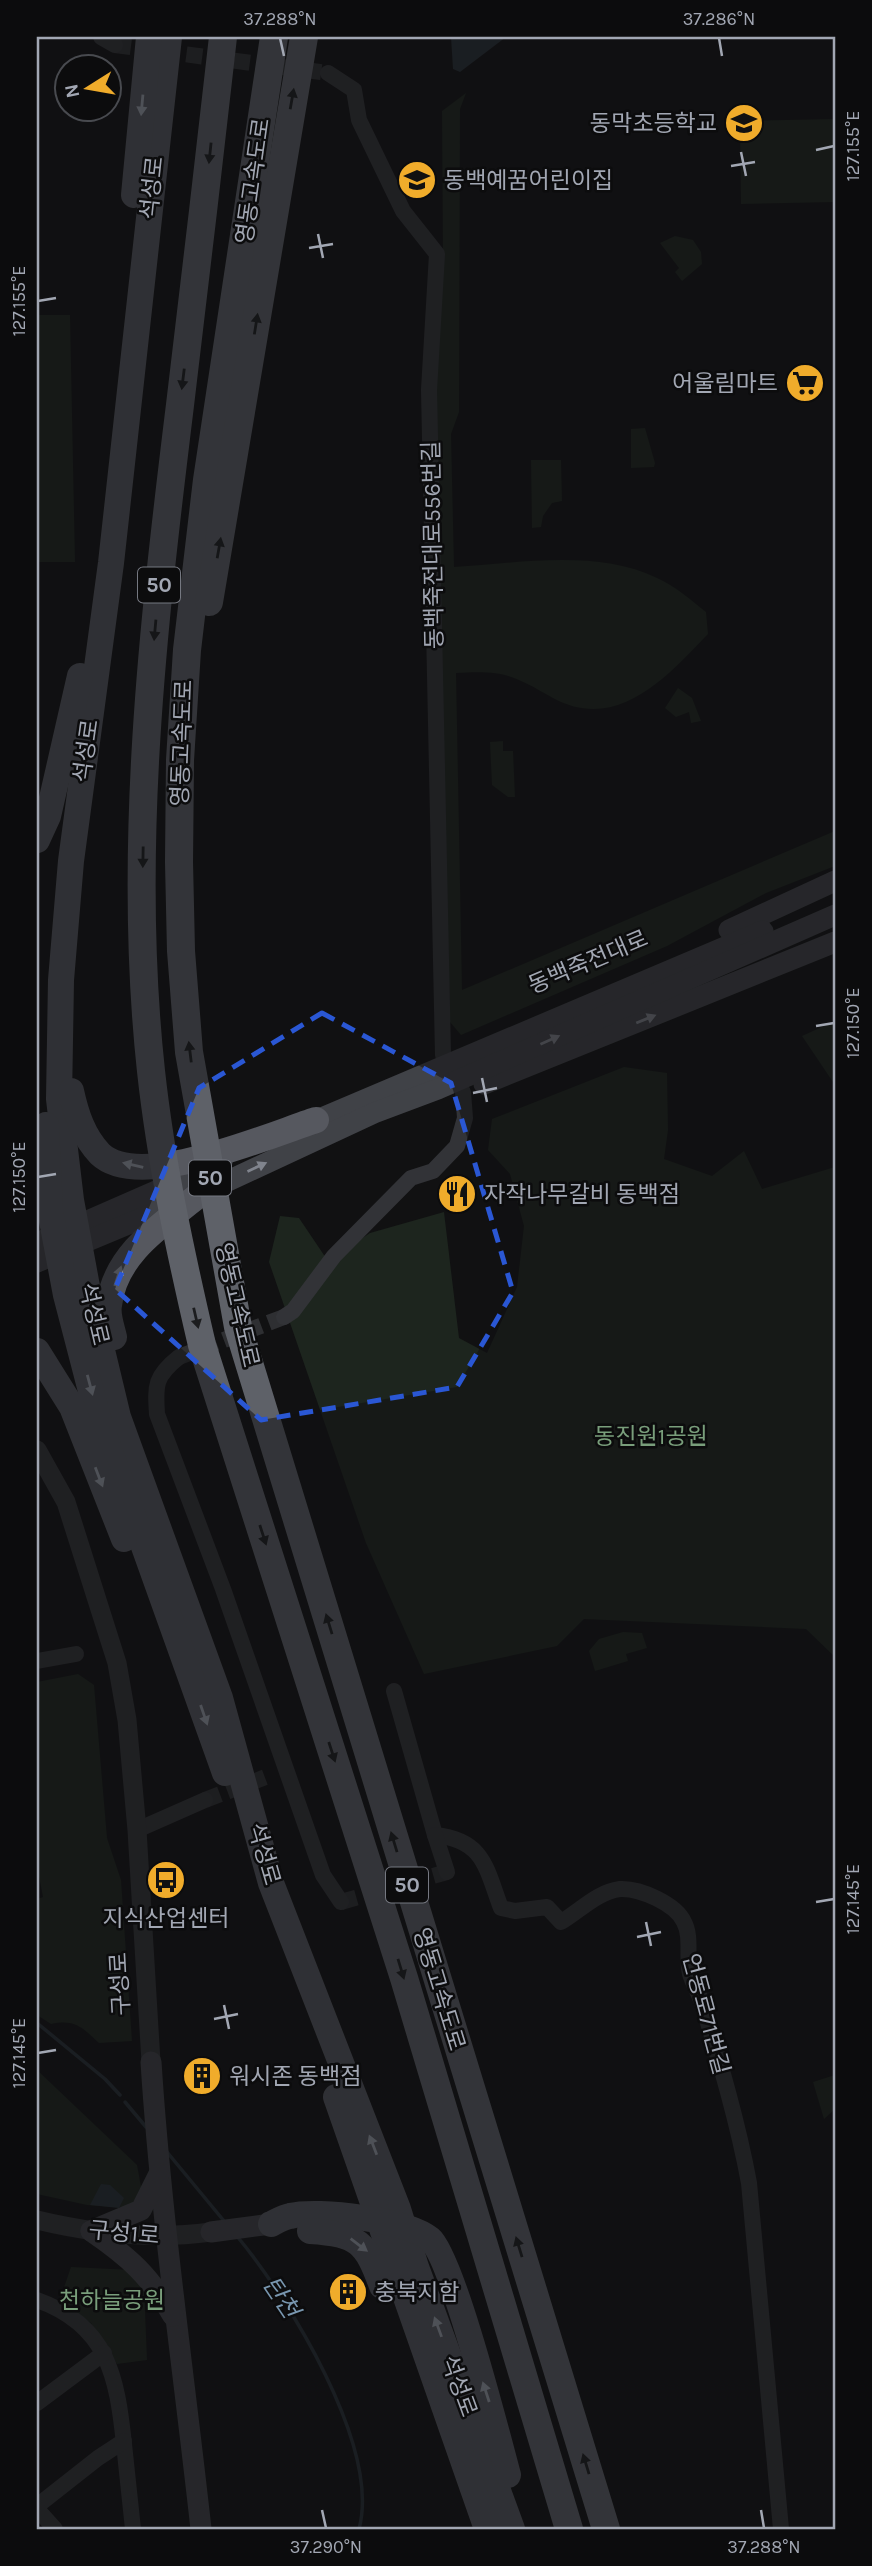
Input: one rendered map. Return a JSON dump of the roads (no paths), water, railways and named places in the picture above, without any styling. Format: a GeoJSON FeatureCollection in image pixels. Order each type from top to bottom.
{"type":"FeatureCollection","features":[{"type":"Feature","properties":{"kind":"highway","name":"석성로"},"geometry":{"type":"LineString","coordinates":[[149,37],[45,976],[61,1205],[98,1418],[272,1903],[385,2207]]}},
{"type":"Feature","properties":{"kind":"highway","name":"석성로"},"geometry":{"type":"LineString","coordinates":[[61,1205],[61,980],[71,861],[111,563],[169,37]]}},
{"type":"Feature","properties":{"kind":"highway"},"geometry":{"type":"LineString","coordinates":[[184,37],[127,565],[82,884],[68,1039],[70,1086],[78,1121],[102,1155],[136,1168],[177,1166],[316,1120]]}},
{"type":"Feature","properties":{"kind":"highway","name":"영동고속도로"},"geometry":{"type":"LineString","coordinates":[[223,37],[167,510],[144,801],[144,960],[151,1070],[160,1135],[202,1345],[404,1978],[569,2529]]}},
{"type":"Feature","properties":{"kind":"highway","name":"영동고속도로"},"geometry":{"type":"LineString","coordinates":[[274,37],[195,572],[180,760],[181,951],[199,1120],[242,1340],[606,2529]]}},
{"type":"Feature","properties":{"kind":"highway"},"geometry":{"type":"LineString","coordinates":[[180,760],[234,468],[304,37]]}},
{"type":"Feature","properties":{"kind":"highway"},"geometry":{"type":"LineString","coordinates":[[102,736],[111,563]]}},
{"type":"Feature","properties":{"kind":"highway"},"geometry":{"type":"LineString","coordinates":[[37,840],[48,816],[79,676]]}},
{"type":"Feature","properties":{"kind":"highway"},"geometry":{"type":"LineString","coordinates":[[37,1162],[61,1205]]}},
{"type":"Feature","properties":{"kind":"highway"},"geometry":{"type":"LineString","coordinates":[[200,1194],[145,1239],[123,1262],[108,1306],[140,1439],[228,1702],[271,1883]]}},
{"type":"Feature","properties":{"kind":"highway","name":"석성로"},"geometry":{"type":"LineString","coordinates":[[77,1294],[118,1417],[220,1698],[271,1883],[404,2263],[487,2529]]}},
{"type":"Feature","properties":{"kind":"highway"},"geometry":{"type":"LineString","coordinates":[[37,1351],[72,1407],[150,1606],[191,1677]]}},
{"type":"Feature","properties":{"kind":"highway"},"geometry":{"type":"LineString","coordinates":[[271,2224],[291,2215],[347,2216],[396,2223],[431,2239],[449,2276],[491,2407],[522,2529]]}},
{"type":"Feature","properties":{"kind":"highway"},"geometry":{"type":"LineString","coordinates":[[271,2224],[295,2230],[343,2233],[370,2253],[428,2420],[480,2529]]}},
{"type":"Feature","properties":{"kind":"highway","name":"석성로"},"geometry":{"type":"LineString","coordinates":[[404,2263],[512,2529]]}},
{"type":"Feature","properties":{"kind":"main road","name":"동백죽전대로"},"geometry":{"type":"LineString","coordinates":[[370,1107],[443,1055],[701,943],[835,881]]}},
{"type":"Feature","properties":{"kind":"main road","name":"동백죽전대로"},"geometry":{"type":"LineString","coordinates":[[37,1262],[200,1194],[370,1107],[835,899]]}},
{"type":"Feature","properties":{"kind":"main road","name":"동백죽전대로"},"geometry":{"type":"LineString","coordinates":[[37,1243],[316,1120],[438,1089],[835,915]]}},
{"type":"Feature","properties":{"kind":"main road","name":"동백죽전대로"},"geometry":{"type":"LineString","coordinates":[[370,1107],[427,1106],[835,942]]}},
{"type":"Feature","properties":{"kind":"main road"},"geometry":{"type":"LineString","coordinates":[[37,1234],[99,1217]]}},
{"type":"Feature","properties":{"kind":"main road","name":"구성로"},"geometry":{"type":"LineString","coordinates":[[151,2062],[158,2170],[201,2529]]}},
{"type":"Feature","properties":{"kind":"main road"},"geometry":{"type":"LineString","coordinates":[[91,2231],[141,2210],[158,2170]]}},
{"type":"Feature","properties":{"kind":"main road"},"geometry":{"type":"LineString","coordinates":[[211,2232],[271,2224]]}},
{"type":"Feature","properties":{"kind":"main road"},"geometry":{"type":"LineString","coordinates":[[91,2231],[128,2257],[155,2285],[179,2329]]}},
{"type":"Feature","properties":{"kind":"street","name":"동백죽전대로556번길"},"geometry":{"type":"LineString","coordinates":[[328,73],[354,90],[359,120],[403,211],[437,254],[429,390],[443,1055]]}},
{"type":"Feature","properties":{"kind":"street"},"geometry":{"type":"LineString","coordinates":[[284,1317],[293,1311],[334,1256],[411,1178],[433,1171],[457,1146],[465,1118],[463,1092]]}},
{"type":"Feature","properties":{"kind":"street"},"geometry":{"type":"LineString","coordinates":[[179,1357],[164,1369],[155,1386],[157,1414],[223,1589],[278,1772],[323,1875],[341,1902]]}},
{"type":"Feature","properties":{"kind":"street","name":"구성로"},"geometry":{"type":"LineString","coordinates":[[37,1450],[66,1502],[117,1663],[127,1720],[137,1830],[151,2062]]}},
{"type":"Feature","properties":{"kind":"street"},"geometry":{"type":"LineString","coordinates":[[37,1661],[76,1654]]}},
{"type":"Feature","properties":{"kind":"street"},"geometry":{"type":"LineString","coordinates":[[394,1691],[447,1872]]}},
{"type":"Feature","properties":{"kind":"street"},"geometry":{"type":"LineString","coordinates":[[137,1830],[205,1800]]}},
{"type":"Feature","properties":{"kind":"street","name":"언동로71번길"},"geometry":{"type":"LineString","coordinates":[[435,1835],[457,1837],[481,1854],[501,1908],[515,1911],[547,1907],[561,1922],[600,1894],[623,1889],[659,1899],[684,1919],[688,1933],[686,1958],[701,2000],[742,2146],[748,2183],[780,2529]]}},
{"type":"Feature","properties":{"kind":"street","name":"구성1로"},"geometry":{"type":"LineString","coordinates":[[37,2220],[91,2231],[167,2238],[211,2232]]}},
{"type":"Feature","properties":{"kind":"street"},"geometry":{"type":"LineString","coordinates":[[37,2300],[72,2317],[104,2353],[112,2367],[119,2393],[133,2529]]}},
{"type":"Feature","properties":{"kind":"street"},"geometry":{"type":"LineString","coordinates":[[37,2403],[104,2353]]}},
{"type":"Feature","properties":{"kind":"street"},"geometry":{"type":"LineString","coordinates":[[55,2529],[37,2508],[98,2458],[124,2441]]}},
{"type":"Feature","properties":{"kind":"waterway","name":"탄천"},"geometry":{"type":"LineString","coordinates":[[37,2023],[105,2079],[120,2095]]}},
{"type":"Feature","properties":{"kind":"waterway","name":"탄천"},"geometry":{"type":"LineString","coordinates":[[125,2102],[146,2127]]}},
{"type":"Feature","properties":{"kind":"waterway","name":"탄천"},"geometry":{"type":"LineString","coordinates":[[167,2152],[224,2221]]}},
{"type":"Feature","properties":{"kind":"waterway","name":"탄천"},"geometry":{"type":"LineString","coordinates":[[236,2235],[304,2334],[343,2416],[356,2457],[362,2495],[359,2529]]}},
{"type":"Feature","properties":{"kind":"tunnel"},"geometry":{"type":"LineString","coordinates":[[115,45],[328,73]]}},
{"type":"Feature","properties":{"kind":"tunnel"},"geometry":{"type":"LineString","coordinates":[[179,1357],[284,1317]]}},
{"type":"Feature","properties":{"kind":"tunnel"},"geometry":{"type":"LineString","coordinates":[[205,1800],[271,1775]]}},
{"type":"Feature","properties":{"kind":"tunnel"},"geometry":{"type":"LineString","coordinates":[[341,1902],[447,1872]]}},
{"type":"Feature","properties":{"kind":"place","name":"동막초등학교"},"geometry":{"type":"Point","coordinates":[744,123]}},
{"type":"Feature","properties":{"kind":"place","name":"동백예꿈어린이집"},"geometry":{"type":"Point","coordinates":[417,180]}},
{"type":"Feature","properties":{"kind":"place","name":"어울림마트"},"geometry":{"type":"Point","coordinates":[805,383]}},
{"type":"Feature","properties":{"kind":"place","name":"자작나무갈비 동백점"},"geometry":{"type":"Point","coordinates":[457,1194]}},
{"type":"Feature","properties":{"kind":"place","name":"지식산업센터"},"geometry":{"type":"Point","coordinates":[166,1880]}},
{"type":"Feature","properties":{"kind":"place","name":"워시존 동백점"},"geometry":{"type":"Point","coordinates":[202,2076]}},
{"type":"Feature","properties":{"kind":"place","name":"충북지함"},"geometry":{"type":"Point","coordinates":[348,2292]}},
{"type":"Feature","properties":{"kind":"park label","name":"동진원1공원"},"geometry":{"type":"Point","coordinates":[651,1436]}},
{"type":"Feature","properties":{"kind":"park label","name":"천하늘공원"},"geometry":{"type":"Point","coordinates":[112,2300]}}]}
